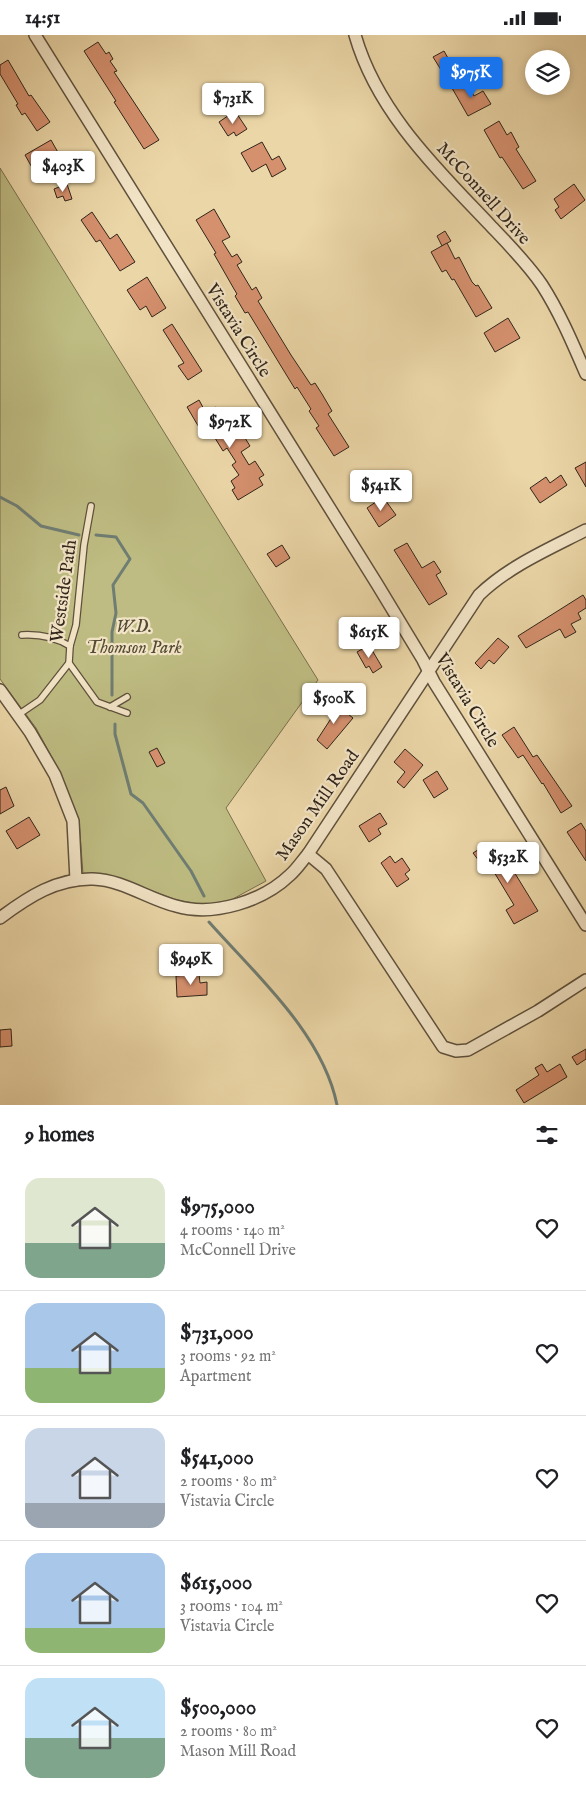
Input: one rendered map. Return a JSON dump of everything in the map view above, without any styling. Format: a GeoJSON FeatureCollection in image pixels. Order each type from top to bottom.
{"type":"FeatureCollection","features":[{"type":"Feature","properties":{"kind":"street","name":"Vistavia Circle"},"geometry":{"type":"LineString","coordinates":[[35,35],[372,576],[428,671],[586,925]]}},
{"type":"Feature","properties":{"kind":"street","name":"McConnell Drive"},"geometry":{"type":"LineString","coordinates":[[355,35],[370,76],[383,100],[408,134],[542,285],[586,374]]}},
{"type":"Feature","properties":{"kind":"street","name":"Mason Mill Road"},"geometry":{"type":"LineString","coordinates":[[76,880],[112,881],[176,906],[207,909],[232,905],[266,892],[290,875],[308,854],[479,595],[494,580],[586,530]]}},
{"type":"Feature","properties":{"kind":"street"},"geometry":{"type":"LineString","coordinates":[[0,690],[23,712],[55,775],[73,821],[76,880],[37,893],[0,918]]}},
{"type":"Feature","properties":{"kind":"street"},"geometry":{"type":"LineString","coordinates":[[308,854],[326,869],[443,1047],[456,1051],[468,1050],[538,1011],[586,980]]}},
{"type":"Feature","properties":{"kind":"lane","name":"Westside Path"},"geometry":{"type":"LineString","coordinates":[[23,712],[40,700],[69,663],[70,646],[76,625],[91,506]]}},
{"type":"Feature","properties":{"kind":"lane"},"geometry":{"type":"LineString","coordinates":[[22,635],[35,634],[56,638],[70,646]]}},
{"type":"Feature","properties":{"kind":"lane"},"geometry":{"type":"LineString","coordinates":[[69,663],[98,702],[127,713]]}},
{"type":"Feature","properties":{"kind":"lane"},"geometry":{"type":"LineString","coordinates":[[110,707],[127,697]]}},
{"type":"Feature","properties":{"kind":"green space","name":"W.D. Thomson Park"},"geometry":{"type":"Polygon","coordinates":[[[0,168],[318,680],[226,808],[266,881],[231,900],[203,905],[177,900],[113,876],[83,874],[79,820],[61,774],[36,728],[0,679],[0,168]]]}},
{"type":"Feature","properties":{"kind":"building"},"geometry":{"type":"Polygon","coordinates":[[[98,42],[106,54],[109,52],[113,59],[110,61],[117,71],[114,72],[159,140],[144,149],[84,51],[98,42]]]}},
{"type":"Feature","properties":{"kind":"building"},"geometry":{"type":"Polygon","coordinates":[[[444,51],[453,67],[443,73],[433,57],[444,51]]]}},
{"type":"Feature","properties":{"kind":"building"},"geometry":{"type":"Polygon","coordinates":[[[8,60],[29,96],[31,95],[50,122],[37,131],[25,113],[22,115],[16,105],[18,104],[0,74],[0,65],[8,60]]]}},
{"type":"Feature","properties":{"kind":"building"},"geometry":{"type":"Polygon","coordinates":[[[466,81],[474,96],[483,91],[491,104],[468,116],[452,88],[466,81]]]}},
{"type":"Feature","properties":{"kind":"building"},"geometry":{"type":"Polygon","coordinates":[[[235,111],[247,129],[236,136],[234,132],[228,136],[219,122],[235,111]]]}},
{"type":"Feature","properties":{"kind":"building"},"geometry":{"type":"Polygon","coordinates":[[[499,121],[507,135],[511,132],[519,147],[516,149],[536,181],[523,189],[502,157],[500,158],[484,130],[499,121]]]}},
{"type":"Feature","properties":{"kind":"building"},"geometry":{"type":"Polygon","coordinates":[[[51,140],[60,156],[34,171],[25,155],[51,140]]]}},
{"type":"Feature","properties":{"kind":"building"},"geometry":{"type":"Polygon","coordinates":[[[262,142],[272,160],[279,156],[286,169],[272,177],[266,164],[252,172],[241,153],[262,142]]]}},
{"type":"Feature","properties":{"kind":"building"},"geometry":{"type":"Polygon","coordinates":[[[67,184],[72,199],[65,201],[63,196],[57,198],[54,189],[67,184]]]}},
{"type":"Feature","properties":{"kind":"building"},"geometry":{"type":"Polygon","coordinates":[[[574,184],[585,200],[561,219],[555,210],[559,207],[554,199],[574,184]]]}},
{"type":"Feature","properties":{"kind":"building"},"geometry":{"type":"Polygon","coordinates":[[[214,209],[230,237],[222,241],[232,257],[237,254],[242,262],[237,265],[252,290],[256,287],[262,298],[258,301],[311,385],[315,383],[332,411],[328,414],[349,447],[334,456],[316,428],[319,426],[309,411],[311,409],[297,387],[295,389],[248,312],[245,313],[235,296],[237,294],[214,254],[216,253],[196,220],[214,209]]]}},
{"type":"Feature","properties":{"kind":"building"},"geometry":{"type":"Polygon","coordinates":[[[92,212],[110,239],[117,234],[135,262],[120,271],[100,240],[96,242],[81,220],[92,212]]]}},
{"type":"Feature","properties":{"kind":"building"},"geometry":{"type":"Polygon","coordinates":[[[445,231],[451,241],[442,246],[437,236],[445,231]]]}},
{"type":"Feature","properties":{"kind":"building"},"geometry":{"type":"Polygon","coordinates":[[[447,243],[455,259],[459,257],[472,282],[476,286],[478,285],[492,308],[476,317],[454,279],[452,280],[446,270],[442,272],[431,252],[447,243]]]}},
{"type":"Feature","properties":{"kind":"building"},"geometry":{"type":"Polygon","coordinates":[[[147,277],[166,308],[152,317],[146,306],[140,310],[127,290],[147,277]]]}},
{"type":"Feature","properties":{"kind":"building"},"geometry":{"type":"Polygon","coordinates":[[[508,318],[520,338],[495,352],[484,333],[508,318]]]}},
{"type":"Feature","properties":{"kind":"building"},"geometry":{"type":"Polygon","coordinates":[[[172,324],[202,371],[188,380],[178,366],[184,363],[163,330],[172,324]]]}},
{"type":"Feature","properties":{"kind":"building"},"geometry":{"type":"Polygon","coordinates":[[[199,400],[206,413],[216,407],[234,434],[240,430],[250,446],[241,452],[249,465],[255,461],[264,475],[259,478],[263,485],[238,500],[232,490],[235,488],[231,481],[239,475],[232,465],[236,462],[227,448],[223,451],[207,425],[200,429],[187,407],[199,400]]]}},
{"type":"Feature","properties":{"kind":"building"},"geometry":{"type":"Polygon","coordinates":[[[586,462],[586,487],[575,468],[586,462]]]}},
{"type":"Feature","properties":{"kind":"building"},"geometry":{"type":"Polygon","coordinates":[[[561,475],[567,485],[540,503],[530,488],[546,477],[550,483],[561,475]]]}},
{"type":"Feature","properties":{"kind":"building"},"geometry":{"type":"Polygon","coordinates":[[[383,497],[396,515],[379,527],[367,508],[383,497]]]}},
{"type":"Feature","properties":{"kind":"building"},"geometry":{"type":"Polygon","coordinates":[[[407,543],[422,568],[434,561],[441,572],[436,575],[447,594],[429,605],[394,550],[407,543]]]}},
{"type":"Feature","properties":{"kind":"building"},"geometry":{"type":"Polygon","coordinates":[[[282,545],[290,558],[276,567],[267,554],[282,545]]]}},
{"type":"Feature","properties":{"kind":"building"},"geometry":{"type":"Polygon","coordinates":[[[583,595],[586,600],[586,608],[578,613],[581,619],[571,624],[576,632],[565,638],[560,629],[526,648],[518,636],[583,595]]]}},
{"type":"Feature","properties":{"kind":"building"},"geometry":{"type":"Polygon","coordinates":[[[498,638],[509,647],[494,664],[489,660],[481,669],[475,663],[498,638]]]}},
{"type":"Feature","properties":{"kind":"building"},"geometry":{"type":"Polygon","coordinates":[[[369,645],[382,667],[373,673],[369,666],[366,668],[357,652],[369,645]]]}},
{"type":"Feature","properties":{"kind":"building"},"geometry":{"type":"Polygon","coordinates":[[[333,702],[353,718],[327,749],[317,740],[332,717],[325,711],[333,702]]]}},
{"type":"Feature","properties":{"kind":"building"},"geometry":{"type":"Polygon","coordinates":[[[514,727],[533,757],[537,755],[572,806],[561,813],[523,755],[518,758],[502,735],[514,727]]]}},
{"type":"Feature","properties":{"kind":"building"},"geometry":{"type":"Polygon","coordinates":[[[157,748],[165,763],[157,767],[149,752],[157,748]]]}},
{"type":"Feature","properties":{"kind":"building"},"geometry":{"type":"Polygon","coordinates":[[[405,749],[423,765],[404,788],[397,782],[405,772],[394,762],[405,749]]]}},
{"type":"Feature","properties":{"kind":"building"},"geometry":{"type":"Polygon","coordinates":[[[437,771],[448,789],[434,798],[423,780],[437,771]]]}},
{"type":"Feature","properties":{"kind":"building"},"geometry":{"type":"Polygon","coordinates":[[[6,787],[14,806],[0,814],[0,790],[6,787]]]}},
{"type":"Feature","properties":{"kind":"building"},"geometry":{"type":"Polygon","coordinates":[[[380,813],[387,824],[378,829],[381,834],[369,842],[359,826],[380,813]]]}},
{"type":"Feature","properties":{"kind":"building"},"geometry":{"type":"Polygon","coordinates":[[[29,817],[40,835],[17,849],[6,831],[29,817]]]}},
{"type":"Feature","properties":{"kind":"building"},"geometry":{"type":"Polygon","coordinates":[[[581,823],[586,831],[586,861],[567,832],[581,823]]]}},
{"type":"Feature","properties":{"kind":"building"},"geometry":{"type":"Polygon","coordinates":[[[489,843],[503,865],[508,862],[538,911],[514,924],[506,910],[514,905],[491,867],[486,870],[473,853],[489,843]]]}},
{"type":"Feature","properties":{"kind":"building"},"geometry":{"type":"Polygon","coordinates":[[[390,856],[395,863],[402,858],[410,870],[405,874],[409,879],[397,887],[381,863],[390,856]]]}},
{"type":"Feature","properties":{"kind":"building"},"geometry":{"type":"Polygon","coordinates":[[[199,974],[200,983],[207,982],[207,995],[177,997],[176,976],[199,974]]]}},
{"type":"Feature","properties":{"kind":"building"},"geometry":{"type":"Polygon","coordinates":[[[11,1029],[12,1046],[0,1047],[0,1030],[11,1029]]]}},
{"type":"Feature","properties":{"kind":"building"},"geometry":{"type":"Polygon","coordinates":[[[586,1049],[586,1059],[577,1065],[572,1057],[586,1049]]]}},
{"type":"Feature","properties":{"kind":"building"},"geometry":{"type":"Polygon","coordinates":[[[542,1064],[547,1072],[560,1064],[567,1077],[524,1103],[516,1090],[539,1075],[535,1068],[542,1064]]]}},
{"type":"Feature","properties":{"kind":"waterway"},"geometry":{"type":"LineString","coordinates":[[0,497],[17,506],[41,526],[79,535]]}},
{"type":"Feature","properties":{"kind":"waterway"},"geometry":{"type":"LineString","coordinates":[[96,535],[116,537],[130,559],[113,585],[116,613],[112,632],[112,695]]}},
{"type":"Feature","properties":{"kind":"waterway"},"geometry":{"type":"LineString","coordinates":[[115,724],[115,734],[131,794],[143,803],[191,871],[204,896]]}},
{"type":"Feature","properties":{"kind":"waterway"},"geometry":{"type":"LineString","coordinates":[[209,922],[266,984],[303,1030],[318,1054],[329,1079],[337,1105]]}}]}
